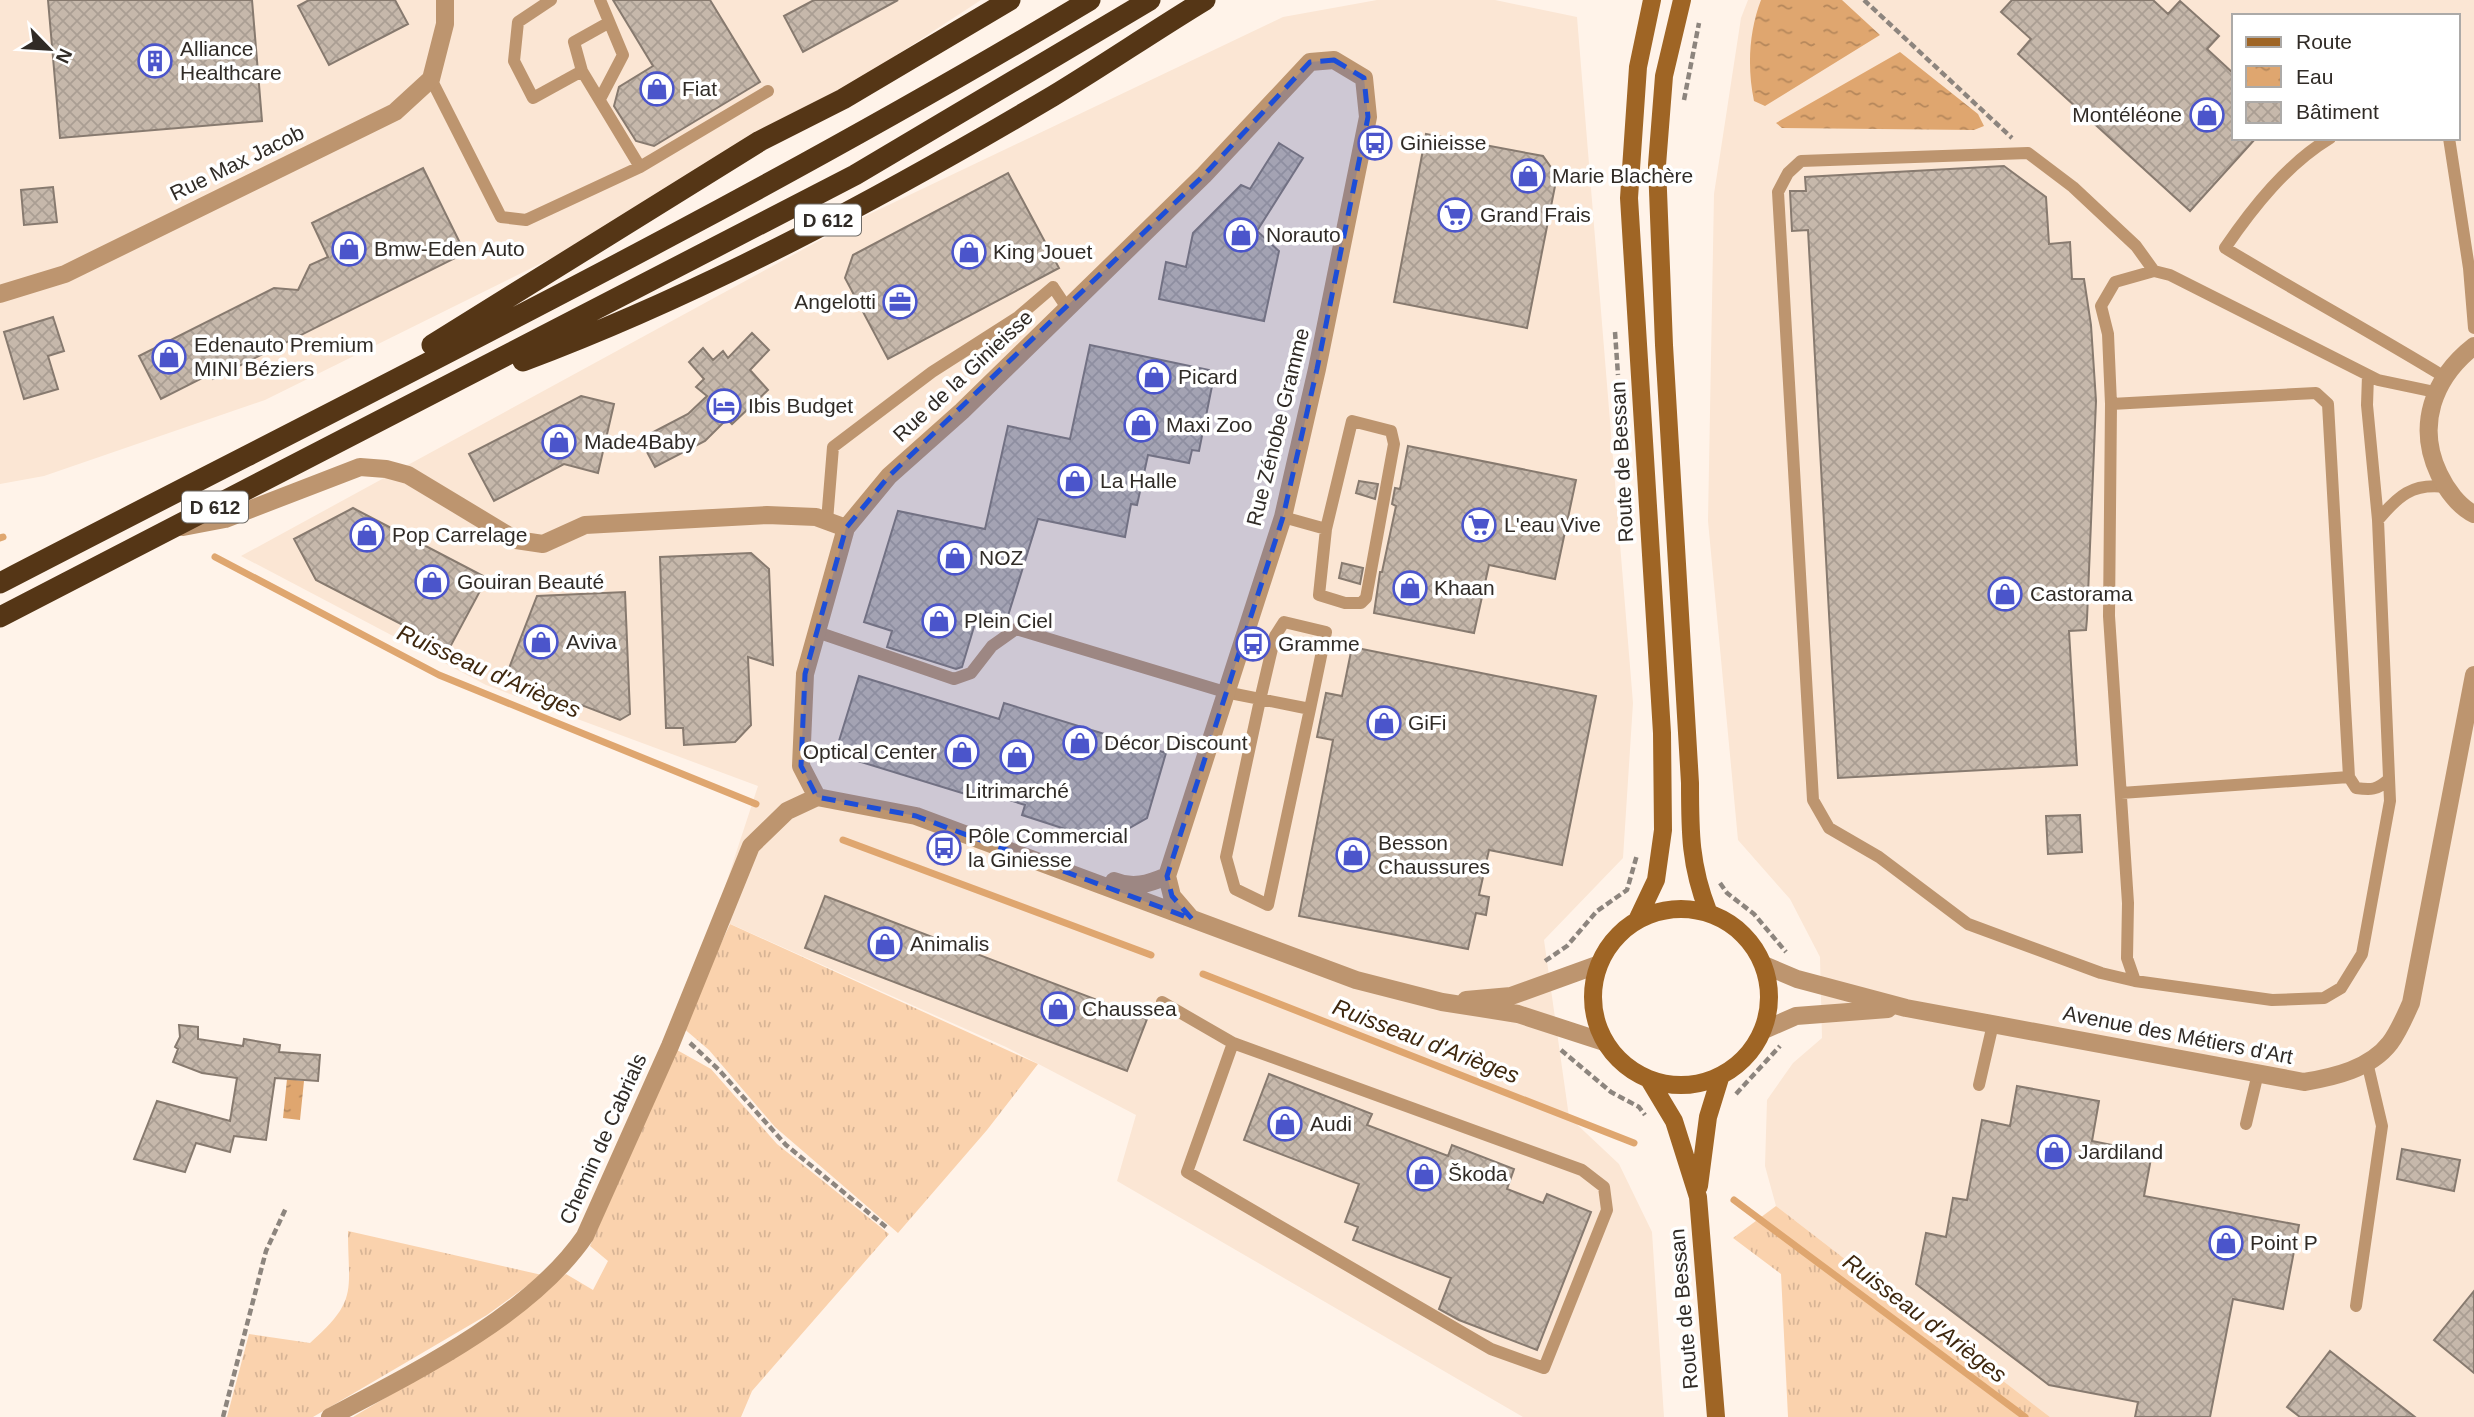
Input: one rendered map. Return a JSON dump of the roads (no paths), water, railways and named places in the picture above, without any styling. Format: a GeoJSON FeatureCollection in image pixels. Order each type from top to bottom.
{"type":"FeatureCollection","features":[{"type":"Feature","properties":{"kind":"highway","name":"D 612"},"geometry":{"type":"LineString","coordinates":[[288,432],[760,141],[843,99],[1010,0]]}},
{"type":"Feature","properties":{"kind":"highway"},"geometry":{"type":"LineString","coordinates":[[989,61],[1082,0]]}},
{"type":"Feature","properties":{"kind":"highway","name":"D 612"},"geometry":{"type":"LineString","coordinates":[[0,583],[288,432],[650,248],[989,61],[1090,0]]}},
{"type":"Feature","properties":{"kind":"highway","name":"D 612"},"geometry":{"type":"LineString","coordinates":[[0,617],[855,175],[1150,0]]}},
{"type":"Feature","properties":{"kind":"highway","name":"D 612"},"geometry":{"type":"LineString","coordinates":[[429,396],[562,346],[724,274],[875,195],[1053,96],[1205,0]]}},
{"type":"Feature","properties":{"kind":"street"},"geometry":{"type":"LineString","coordinates":[[445,0],[445,24]]}},
{"type":"Feature","properties":{"kind":"street"},"geometry":{"type":"LineString","coordinates":[[431,79],[445,24],[457,0]]}},
{"type":"Feature","properties":{"kind":"street","name":"Route de Bessan"},"geometry":{"type":"LineString","coordinates":[[1639,918],[1656,880],[1664,830],[1662,733],[1629,198],[1638,67],[1652,0]]}},
{"type":"Feature","properties":{"kind":"street"},"geometry":{"type":"LineString","coordinates":[[1682,0],[1664,76],[1657,164],[1665,358],[1690,783],[1690,849],[1696,880],[1708,911]]}},
{"type":"Feature","properties":{"kind":"street","name":"Rue Zénobe Gramme"},"geometry":{"type":"LineString","coordinates":[[1167,876],[1283,517],[1317,369],[1368,117],[1364,78],[1334,60],[1310,62]]}},
{"type":"Feature","properties":{"kind":"street","name":"Rue de la Ginieisse"},"geometry":{"type":"LineString","coordinates":[[817,797],[801,766],[805,674],[846,528],[889,476],[962,411],[1204,175],[1310,62]]}},
{"type":"Feature","properties":{"kind":"street","name":"Rue Max Jacob"},"geometry":{"type":"LineString","coordinates":[[0,294],[65,274],[395,112],[431,79]]}},
{"type":"Feature","properties":{"kind":"street"},"geometry":{"type":"LineString","coordinates":[[2474,346],[2439,384],[2427,425],[2431,457],[2445,487],[2474,514]]}},
{"type":"Feature","properties":{"kind":"street"},"geometry":{"type":"LineString","coordinates":[[169,530],[225,519],[360,467],[386,469],[408,475],[516,540],[543,544],[585,525],[767,515],[816,517],[846,528]]}},
{"type":"Feature","properties":{"kind":"street","name":"Avenue des Métiers d'Art"},"geometry":{"type":"LineString","coordinates":[[1764,965],[1797,979],[1906,1008],[2304,1082],[2341,1075],[2367,1062],[2389,1044],[2412,1003],[2474,675]]}},
{"type":"Feature","properties":{"kind":"street"},"geometry":{"type":"LineString","coordinates":[[817,797],[916,816],[1356,980],[1442,1002],[1553,1024],[1604,1042]]}},
{"type":"Feature","properties":{"kind":"street","name":"Chemin de Cabrials"},"geometry":{"type":"LineString","coordinates":[[330,1417],[403,1379],[516,1306],[567,1263],[585,1236],[676,1031],[751,846],[787,811],[817,797]]}},
{"type":"Feature","properties":{"kind":"street"},"geometry":{"type":"LineString","coordinates":[[1000,847],[1046,856],[1127,886],[1148,884],[1167,876],[1172,895],[1192,919]]}},
{"type":"Feature","properties":{"kind":"street"},"geometry":{"type":"LineString","coordinates":[[1681,907],[1708,911],[1743,932],[1764,965],[1770,996],[1764,1030],[1747,1057],[1720,1077],[1691,1086],[1650,1081],[1620,1062],[1604,1042],[1592,1002],[1597,965],[1617,934],[1639,918],[1681,907]]}},
{"type":"Feature","properties":{"kind":"street"},"geometry":{"type":"LineString","coordinates":[[1442,1002],[1511,996],[1597,965]]}},
{"type":"Feature","properties":{"kind":"street","name":"Avenue des Métiers d'Art"},"geometry":{"type":"LineString","coordinates":[[1764,1030],[1796,1016],[1906,1008]]}},
{"type":"Feature","properties":{"kind":"street","name":"Route de Bessan"},"geometry":{"type":"LineString","coordinates":[[1716,1417],[1698,1197],[1708,1117],[1720,1077]]}},
{"type":"Feature","properties":{"kind":"street","name":"Route de Bessan"},"geometry":{"type":"LineString","coordinates":[[1650,1081],[1674,1121],[1698,1197]]}},
{"type":"Feature","properties":{"kind":"lane"},"geometry":{"type":"LineString","coordinates":[[551,0],[518,22],[514,61],[533,97],[582,71]]}},
{"type":"Feature","properties":{"kind":"lane"},"geometry":{"type":"LineString","coordinates":[[600,0],[623,55],[600,99]]}},
{"type":"Feature","properties":{"kind":"lane"},"geometry":{"type":"LineString","coordinates":[[608,23],[574,42],[582,71],[640,167]]}},
{"type":"Feature","properties":{"kind":"lane"},"geometry":{"type":"LineString","coordinates":[[431,79],[500,217],[526,220],[640,167],[768,91]]}},
{"type":"Feature","properties":{"kind":"lane"},"geometry":{"type":"LineString","coordinates":[[2327,140],[2305,153],[2245,218],[2224,248],[2323,309],[2376,335],[2439,384]]}},
{"type":"Feature","properties":{"kind":"lane"},"geometry":{"type":"LineString","coordinates":[[2449,140],[2469,268],[2474,328]]}},
{"type":"Feature","properties":{"kind":"lane"},"geometry":{"type":"LineString","coordinates":[[2154,271],[2136,246],[2082,195],[2028,153],[1801,161],[1788,173],[1778,192],[1813,800],[1829,828],[1878,857],[1968,924],[2101,973],[2135,981],[2272,1000],[2324,998],[2341,988],[2362,954],[2390,802],[2378,520],[2367,405],[2368,375]]}},
{"type":"Feature","properties":{"kind":"lane"},"geometry":{"type":"LineString","coordinates":[[2135,981],[2127,958],[2128,903],[2109,616],[2111,404],[2108,334],[2101,306],[2115,282],[2154,271],[2170,275],[2368,375],[2439,384]]}},
{"type":"Feature","properties":{"kind":"lane"},"geometry":{"type":"LineString","coordinates":[[827,521],[833,447],[932,372],[1018,317],[1053,287],[1067,308]]}},
{"type":"Feature","properties":{"kind":"lane"},"geometry":{"type":"LineString","coordinates":[[2111,404],[2316,393],[2328,404],[2349,777],[2356,788],[2370,790],[2379,788],[2389,780]]}},
{"type":"Feature","properties":{"kind":"lane"},"geometry":{"type":"LineString","coordinates":[[1352,421],[1391,431],[1394,444],[1387,490],[1366,598],[1361,603],[1345,603],[1319,595],[1326,529],[1352,421]]}},
{"type":"Feature","properties":{"kind":"lane"},"geometry":{"type":"LineString","coordinates":[[2378,520],[2396,498],[2422,486],[2445,487]]}},
{"type":"Feature","properties":{"kind":"lane"},"geometry":{"type":"LineString","coordinates":[[1283,517],[1326,529]]}},
{"type":"Feature","properties":{"kind":"lane"},"geometry":{"type":"LineString","coordinates":[[1284,622],[1326,632],[1310,709],[1268,905],[1235,888],[1226,857],[1259,700],[1275,636],[1284,622]]}},
{"type":"Feature","properties":{"kind":"lane"},"geometry":{"type":"LineString","coordinates":[[817,632],[954,679],[971,673],[992,646],[1016,629],[1225,692],[1310,709]]}},
{"type":"Feature","properties":{"kind":"lane"},"geometry":{"type":"LineString","coordinates":[[2121,793],[2349,777]]}},
{"type":"Feature","properties":{"kind":"lane"},"geometry":{"type":"LineString","coordinates":[[1162,1002],[1233,1042],[1582,1170],[1604,1187],[1607,1210],[1544,1368],[1491,1349],[1186,1172],[1233,1042]]}},
{"type":"Feature","properties":{"kind":"lane"},"geometry":{"type":"LineString","coordinates":[[1979,1084],[1993,1024]]}},
{"type":"Feature","properties":{"kind":"lane"},"geometry":{"type":"LineString","coordinates":[[2356,1306],[2382,1126],[2367,1062]]}},
{"type":"Feature","properties":{"kind":"lane"},"geometry":{"type":"LineString","coordinates":[[2246,1124],[2258,1073]]}},
{"type":"Feature","properties":{"kind":"water"},"geometry":{"type":"Polygon","coordinates":[[[1761,0],[1842,0],[1880,35],[1765,106],[1754,101],[1750,76],[1750,50],[1761,0]]]}},
{"type":"Feature","properties":{"kind":"water"},"geometry":{"type":"Polygon","coordinates":[[[1900,52],[1978,114],[1984,126],[1974,130],[1782,128],[1776,123],[1900,52]]]}},
{"type":"Feature","properties":{"kind":"water"},"geometry":{"type":"Polygon","coordinates":[[[287,1079],[304,1081],[300,1120],[283,1118],[287,1079]]]}},
{"type":"Feature","properties":{"kind":"waterway","name":"Ruisseau d'Arièges"},"geometry":{"type":"LineString","coordinates":[[215,557],[439,675],[756,804]]}},
{"type":"Feature","properties":{"kind":"waterway","name":"Ruisseau d'Arièges"},"geometry":{"type":"LineString","coordinates":[[843,840],[1151,955]]}},
{"type":"Feature","properties":{"kind":"waterway","name":"Ruisseau d'Arièges"},"geometry":{"type":"LineString","coordinates":[[1203,974],[1634,1143]]}},
{"type":"Feature","properties":{"kind":"waterway","name":"Ruisseau d'Arièges"},"geometry":{"type":"LineString","coordinates":[[1734,1200],[2025,1417]]}},
{"type":"Feature","properties":{"kind":"place","name":"Alliance Healthcare"},"geometry":{"type":"Point","coordinates":[155,61]}},
{"type":"Feature","properties":{"kind":"place","name":"Fiat"},"geometry":{"type":"Point","coordinates":[657,89]}},
{"type":"Feature","properties":{"kind":"place","name":"Montéléone"},"geometry":{"type":"Point","coordinates":[2207,115]}},
{"type":"Feature","properties":{"kind":"place","name":"Ginieisse"},"geometry":{"type":"Point","coordinates":[1375,143]}},
{"type":"Feature","properties":{"kind":"place","name":"Marie Blachère"},"geometry":{"type":"Point","coordinates":[1528,176]}},
{"type":"Feature","properties":{"kind":"place","name":"Grand Frais"},"geometry":{"type":"Point","coordinates":[1455,215]}},
{"type":"Feature","properties":{"kind":"place","name":"Norauto"},"geometry":{"type":"Point","coordinates":[1241,235]}},
{"type":"Feature","properties":{"kind":"place","name":"Bmw-Eden Auto"},"geometry":{"type":"Point","coordinates":[349,249]}},
{"type":"Feature","properties":{"kind":"place","name":"King Jouet"},"geometry":{"type":"Point","coordinates":[969,252]}},
{"type":"Feature","properties":{"kind":"place","name":"Angelotti"},"geometry":{"type":"Point","coordinates":[900,302]}},
{"type":"Feature","properties":{"kind":"place","name":"Edenauto Premium MINI Béziers"},"geometry":{"type":"Point","coordinates":[169,357]}},
{"type":"Feature","properties":{"kind":"place","name":"Picard"},"geometry":{"type":"Point","coordinates":[1154,377]}},
{"type":"Feature","properties":{"kind":"place","name":"Ibis Budget"},"geometry":{"type":"Point","coordinates":[724,406]}},
{"type":"Feature","properties":{"kind":"place","name":"Maxi Zoo"},"geometry":{"type":"Point","coordinates":[1141,425]}},
{"type":"Feature","properties":{"kind":"place","name":"Made4Baby"},"geometry":{"type":"Point","coordinates":[559,442]}},
{"type":"Feature","properties":{"kind":"place","name":"La Halle"},"geometry":{"type":"Point","coordinates":[1075,481]}},
{"type":"Feature","properties":{"kind":"place","name":"L'eau Vive"},"geometry":{"type":"Point","coordinates":[1479,525]}},
{"type":"Feature","properties":{"kind":"place","name":"Pop Carrelage"},"geometry":{"type":"Point","coordinates":[367,535]}},
{"type":"Feature","properties":{"kind":"place","name":"NOZ"},"geometry":{"type":"Point","coordinates":[955,558]}},
{"type":"Feature","properties":{"kind":"place","name":"Gouiran Beauté"},"geometry":{"type":"Point","coordinates":[432,582]}},
{"type":"Feature","properties":{"kind":"place","name":"Khaan"},"geometry":{"type":"Point","coordinates":[1410,588]}},
{"type":"Feature","properties":{"kind":"place","name":"Castorama"},"geometry":{"type":"Point","coordinates":[2005,594]}},
{"type":"Feature","properties":{"kind":"place","name":"Plein Ciel"},"geometry":{"type":"Point","coordinates":[939,621]}},
{"type":"Feature","properties":{"kind":"place","name":"Aviva"},"geometry":{"type":"Point","coordinates":[541,642]}},
{"type":"Feature","properties":{"kind":"place","name":"Gramme"},"geometry":{"type":"Point","coordinates":[1253,644]}},
{"type":"Feature","properties":{"kind":"place","name":"GiFi"},"geometry":{"type":"Point","coordinates":[1384,723]}},
{"type":"Feature","properties":{"kind":"place","name":"Décor Discount"},"geometry":{"type":"Point","coordinates":[1080,743]}},
{"type":"Feature","properties":{"kind":"place","name":"Optical Center"},"geometry":{"type":"Point","coordinates":[962,752]}},
{"type":"Feature","properties":{"kind":"place","name":"Litrimarché"},"geometry":{"type":"Point","coordinates":[1017,757]}},
{"type":"Feature","properties":{"kind":"place","name":"Pôle Commercial la Giniesse"},"geometry":{"type":"Point","coordinates":[944,848]}},
{"type":"Feature","properties":{"kind":"place","name":"Besson Chaussures"},"geometry":{"type":"Point","coordinates":[1353,855]}},
{"type":"Feature","properties":{"kind":"place","name":"Animalis"},"geometry":{"type":"Point","coordinates":[885,944]}},
{"type":"Feature","properties":{"kind":"place","name":"Chaussea"},"geometry":{"type":"Point","coordinates":[1058,1009]}},
{"type":"Feature","properties":{"kind":"place","name":"Audi"},"geometry":{"type":"Point","coordinates":[1285,1124]}},
{"type":"Feature","properties":{"kind":"place","name":"Jardiland"},"geometry":{"type":"Point","coordinates":[2054,1152]}},
{"type":"Feature","properties":{"kind":"place","name":"Škoda"},"geometry":{"type":"Point","coordinates":[1424,1174]}},
{"type":"Feature","properties":{"kind":"place","name":"Point P"},"geometry":{"type":"Point","coordinates":[2226,1243]}}]}
